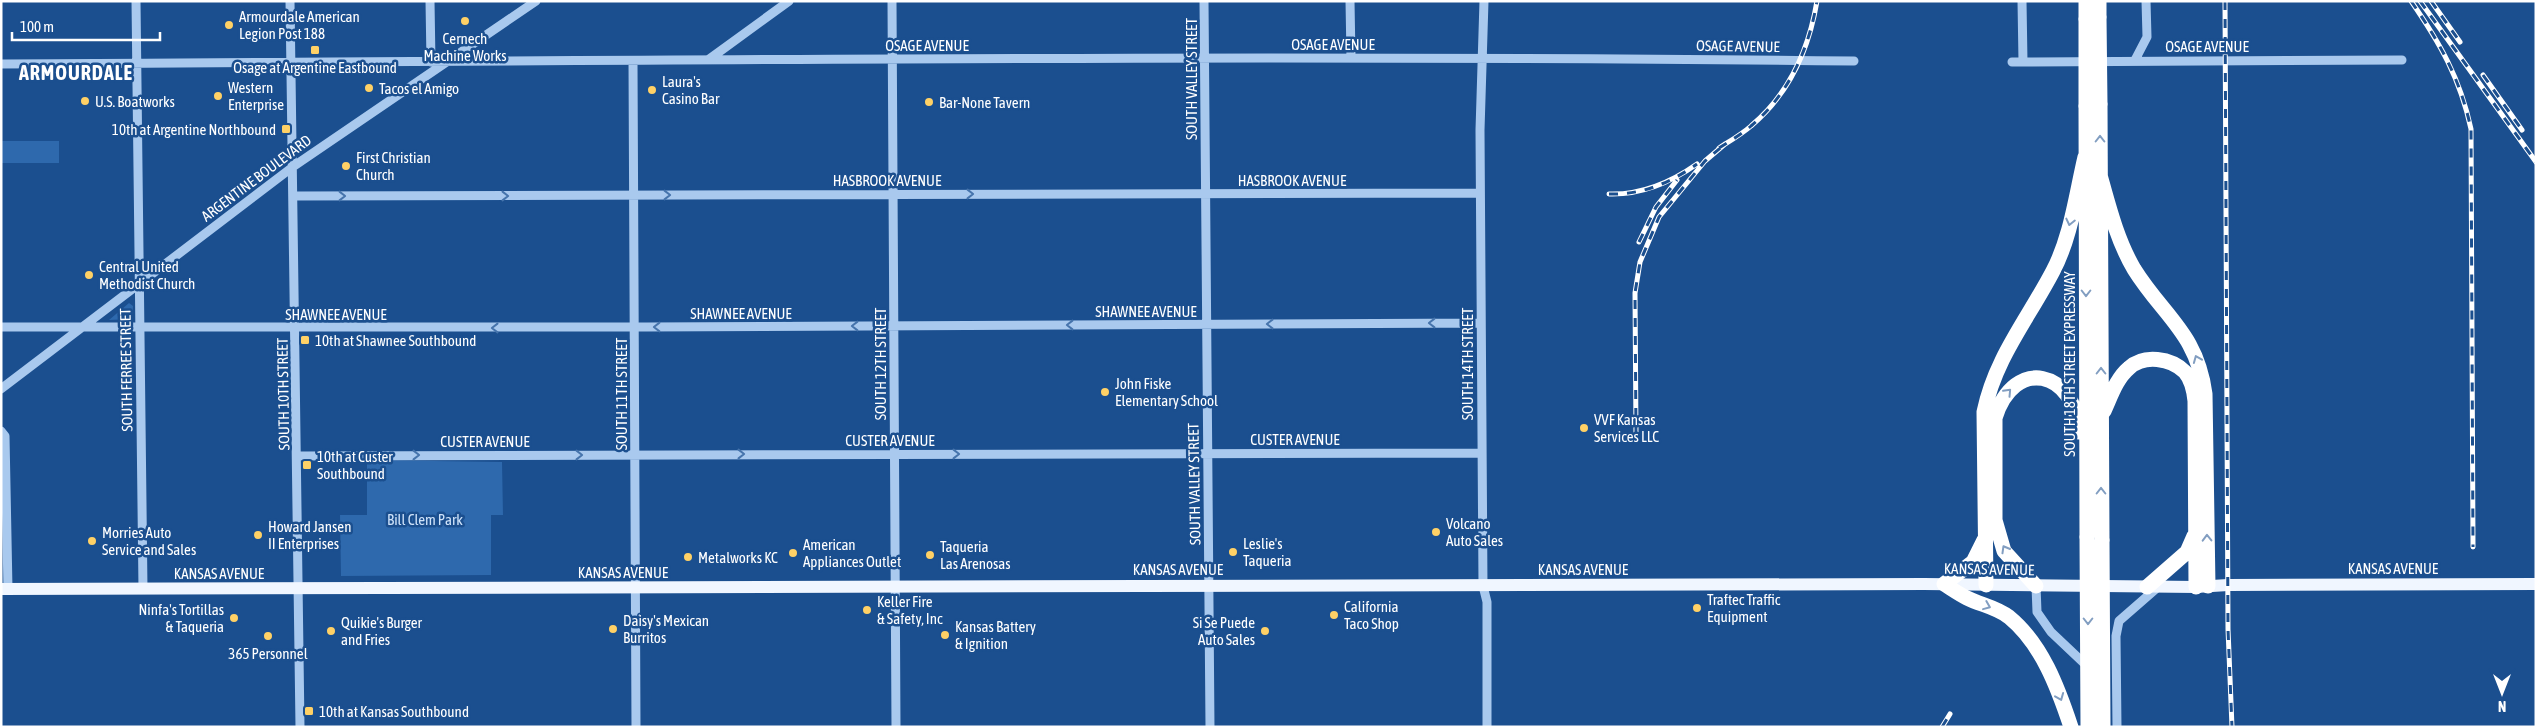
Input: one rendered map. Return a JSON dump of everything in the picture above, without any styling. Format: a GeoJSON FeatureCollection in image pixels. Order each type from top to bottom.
{"type":"FeatureCollection","features":[{"type":"Feature","properties":{"kind":"highway","name":"SOUTH 18TH STREET EXPRESSWAY"},"geometry":{"type":"LineString","coordinates":[[2086,1],[2092,18],[2093,105],[2100,175],[2101,420],[2094,538],[2090,727]]}},
{"type":"Feature","properties":{"kind":"highway","name":"SOUTH 18TH STREET EXPRESSWAY"},"geometry":{"type":"LineString","coordinates":[[2092,18],[2099,1]]}},
{"type":"Feature","properties":{"kind":"highway","name":"SOUTH 18TH STREET EXPRESSWAY"},"geometry":{"type":"LineString","coordinates":[[2093,105],[2085,157],[2088,460],[2094,538],[2103,727]]}},
{"type":"Feature","properties":{"kind":"highway"},"geometry":{"type":"LineString","coordinates":[[1986,585],[1984,412],[1989,390],[2001,358],[2060,256],[2085,157]]}},
{"type":"Feature","properties":{"kind":"highway"},"geometry":{"type":"LineString","coordinates":[[2100,175],[2116,229],[2127,254],[2144,282],[2186,336],[2202,372],[2205,394],[2202,587]]}},
{"type":"Feature","properties":{"kind":"highway"},"geometry":{"type":"LineString","coordinates":[[2101,420],[2114,388],[2130,366],[2153,359],[2168,361],[2186,373],[2193,388],[2195,401],[2195,535],[2202,587]]}},
{"type":"Feature","properties":{"kind":"highway"},"geometry":{"type":"LineString","coordinates":[[2036,586],[2004,552],[1995,520],[1995,418],[2006,392],[2017,384],[2029,379],[2041,378],[2061,386],[2070,396],[2076,408],[2080,438],[2088,460]]}},
{"type":"Feature","properties":{"kind":"highway"},"geometry":{"type":"LineString","coordinates":[[2153,587],[2187,552],[2195,535]]}},
{"type":"Feature","properties":{"kind":"highway"},"geometry":{"type":"LineString","coordinates":[[1985,536],[1974,562],[1944,584],[1968,599],[1991,606],[2009,618],[2038,650],[2062,698],[2071,727]]}},
{"type":"Feature","properties":{"kind":"main road","name":"KANSAS AVENUE"},"geometry":{"type":"LineString","coordinates":[[5,589],[1944,584],[2202,587],[2536,584]]}},
{"type":"Feature","properties":{"kind":"street","name":"SOUTH FERREE STREET"},"geometry":{"type":"LineString","coordinates":[[136,1],[143,589]]}},
{"type":"Feature","properties":{"kind":"street","name":"SOUTH 10TH STREET"},"geometry":{"type":"LineString","coordinates":[[290,1],[298,456],[300,727]]}},
{"type":"Feature","properties":{"kind":"street"},"geometry":{"type":"LineString","coordinates":[[430,1],[431,62]]}},
{"type":"Feature","properties":{"kind":"street","name":"ARGENTINE BOULEVARD"},"geometry":{"type":"LineString","coordinates":[[1,389],[294,166],[448,63],[536,1]]}},
{"type":"Feature","properties":{"kind":"street"},"geometry":{"type":"LineString","coordinates":[[708,60],[789,1]]}},
{"type":"Feature","properties":{"kind":"street","name":"SOUTH 12TH STREET"},"geometry":{"type":"LineString","coordinates":[[892,1],[896,727]]}},
{"type":"Feature","properties":{"kind":"street","name":"SOUTH VALLEY STREET"},"geometry":{"type":"LineString","coordinates":[[1204,1],[1210,727]]}},
{"type":"Feature","properties":{"kind":"street"},"geometry":{"type":"LineString","coordinates":[[1350,1],[1351,58]]}},
{"type":"Feature","properties":{"kind":"street","name":"SOUTH 14TH STREET"},"geometry":{"type":"LineString","coordinates":[[1484,1],[1480,193],[1483,586],[1487,602],[1487,727]]}},
{"type":"Feature","properties":{"kind":"street"},"geometry":{"type":"LineString","coordinates":[[2022,1],[2023,62]]}},
{"type":"Feature","properties":{"kind":"street"},"geometry":{"type":"LineString","coordinates":[[2135,60],[2147,37],[2146,1]]}},
{"type":"Feature","properties":{"kind":"street","name":"OSAGE AVENUE"},"geometry":{"type":"LineString","coordinates":[[1,64],[1205,58],[1483,60],[1681,58],[1854,61]]}},
{"type":"Feature","properties":{"kind":"street","name":"OSAGE AVENUE"},"geometry":{"type":"LineString","coordinates":[[2012,62],[2402,60]]}},
{"type":"Feature","properties":{"kind":"street","name":"SOUTH 11TH STREET"},"geometry":{"type":"LineString","coordinates":[[633,61],[636,727]]}},
{"type":"Feature","properties":{"kind":"street","name":"HASBROOK AVENUE"},"geometry":{"type":"LineString","coordinates":[[294,196],[1480,193]]}},
{"type":"Feature","properties":{"kind":"street","name":"SHAWNEE AVENUE"},"geometry":{"type":"LineString","coordinates":[[1,327],[635,327],[1481,323]]}},
{"type":"Feature","properties":{"kind":"street"},"geometry":{"type":"LineString","coordinates":[[1,431],[5,436],[5,589]]}},
{"type":"Feature","properties":{"kind":"street","name":"CUSTER AVENUE"},"geometry":{"type":"LineString","coordinates":[[298,456],[1482,453]]}},
{"type":"Feature","properties":{"kind":"street"},"geometry":{"type":"LineString","coordinates":[[2036,586],[2036,612],[2051,632],[2092,670],[2090,727]]}},
{"type":"Feature","properties":{"kind":"street"},"geometry":{"type":"LineString","coordinates":[[2117,727],[2116,636],[2119,621],[2153,587]]}},
{"type":"Feature","properties":{"kind":"green space"},"geometry":{"type":"Polygon","coordinates":[[[1,141],[59,141],[59,163],[1,163],[1,141]]]}},
{"type":"Feature","properties":{"kind":"green space"},"geometry":{"type":"Polygon","coordinates":[[[129,303],[133,306],[132,319],[109,320],[129,303]]]}},
{"type":"Feature","properties":{"kind":"green space","name":"Bill Clem Park"},"geometry":{"type":"Polygon","coordinates":[[[367,460],[502,462],[503,515],[491,515],[491,575],[341,576],[340,515],[367,515],[367,460]]]}},
{"type":"Feature","properties":{"kind":"railway"},"geometry":{"type":"LineString","coordinates":[[1719,148],[1751,126],[1776,100],[1795,70],[1803,53],[1817,1]]}},
{"type":"Feature","properties":{"kind":"railway"},"geometry":{"type":"LineString","coordinates":[[2225,1],[2228,629],[2232,727]]}},
{"type":"Feature","properties":{"kind":"railway"},"geometry":{"type":"LineString","coordinates":[[2411,1],[2448,62],[2461,93],[2471,129],[2473,547]]}},
{"type":"Feature","properties":{"kind":"railway"},"geometry":{"type":"LineString","coordinates":[[2420,1],[2536,162]]}},
{"type":"Feature","properties":{"kind":"railway"},"geometry":{"type":"LineString","coordinates":[[2431,1],[2460,42]]}},
{"type":"Feature","properties":{"kind":"railway"},"geometry":{"type":"LineString","coordinates":[[2483,75],[2522,130]]}},
{"type":"Feature","properties":{"kind":"railway"},"geometry":{"type":"LineString","coordinates":[[1636,435],[1635,293],[1640,262],[1659,217],[1705,161],[1725,144]]}},
{"type":"Feature","properties":{"kind":"railway"},"geometry":{"type":"LineString","coordinates":[[1609,194],[1621,194],[1655,187],[1697,164]]}},
{"type":"Feature","properties":{"kind":"railway"},"geometry":{"type":"LineString","coordinates":[[1639,242],[1656,207],[1677,180]]}},
{"type":"Feature","properties":{"kind":"railway"},"geometry":{"type":"LineString","coordinates":[[1942,727],[1950,714]]}},
{"type":"Feature","properties":{"kind":"place","name":"Cernech Machine Works"},"geometry":{"type":"Point","coordinates":[465,21]}},
{"type":"Feature","properties":{"kind":"place","name":"Armourdale American Legion Post 188"},"geometry":{"type":"Point","coordinates":[229,25]}},
{"type":"Feature","properties":{"kind":"place","name":"Osage at Argentine Eastbound"},"geometry":{"type":"Point","coordinates":[315,50]}},
{"type":"Feature","properties":{"kind":"place","name":"Tacos el Amigo"},"geometry":{"type":"Point","coordinates":[369,88]}},
{"type":"Feature","properties":{"kind":"place","name":"Laura's Casino Bar"},"geometry":{"type":"Point","coordinates":[652,90]}},
{"type":"Feature","properties":{"kind":"place","name":"Western Enterprise"},"geometry":{"type":"Point","coordinates":[218,96]}},
{"type":"Feature","properties":{"kind":"place","name":"U.S. Boatworks"},"geometry":{"type":"Point","coordinates":[85,101]}},
{"type":"Feature","properties":{"kind":"place","name":"Bar-None Tavern"},"geometry":{"type":"Point","coordinates":[929,102]}},
{"type":"Feature","properties":{"kind":"place","name":"10th at Argentine Northbound"},"geometry":{"type":"Point","coordinates":[286,129]}},
{"type":"Feature","properties":{"kind":"place","name":"First Christian Church"},"geometry":{"type":"Point","coordinates":[346,166]}},
{"type":"Feature","properties":{"kind":"place","name":"Central United Methodist Church"},"geometry":{"type":"Point","coordinates":[89,275]}},
{"type":"Feature","properties":{"kind":"place","name":"10th at Shawnee Southbound"},"geometry":{"type":"Point","coordinates":[305,340]}},
{"type":"Feature","properties":{"kind":"place","name":"John Fiske Elementary School"},"geometry":{"type":"Point","coordinates":[1105,392]}},
{"type":"Feature","properties":{"kind":"place","name":"VVF Kansas Services LLC"},"geometry":{"type":"Point","coordinates":[1584,428]}},
{"type":"Feature","properties":{"kind":"place","name":"10th at Custer Southbound"},"geometry":{"type":"Point","coordinates":[307,465]}},
{"type":"Feature","properties":{"kind":"place","name":"Volcano Auto Sales"},"geometry":{"type":"Point","coordinates":[1436,532]}},
{"type":"Feature","properties":{"kind":"place","name":"Howard Jansen II Enterprises"},"geometry":{"type":"Point","coordinates":[258,535]}},
{"type":"Feature","properties":{"kind":"place","name":"Morries Auto Service and Sales"},"geometry":{"type":"Point","coordinates":[92,541]}},
{"type":"Feature","properties":{"kind":"place","name":"Leslie's Taqueria"},"geometry":{"type":"Point","coordinates":[1233,552]}},
{"type":"Feature","properties":{"kind":"place","name":"American Appliances Outlet"},"geometry":{"type":"Point","coordinates":[793,553]}},
{"type":"Feature","properties":{"kind":"place","name":"Taqueria Las Arenosas"},"geometry":{"type":"Point","coordinates":[930,555]}},
{"type":"Feature","properties":{"kind":"place","name":"Metalworks KC"},"geometry":{"type":"Point","coordinates":[688,557]}},
{"type":"Feature","properties":{"kind":"place","name":"Traftec Traffic Equipment"},"geometry":{"type":"Point","coordinates":[1697,608]}},
{"type":"Feature","properties":{"kind":"place","name":"Keller Fire & Safety, Inc"},"geometry":{"type":"Point","coordinates":[867,610]}},
{"type":"Feature","properties":{"kind":"place","name":"California Taco Shop"},"geometry":{"type":"Point","coordinates":[1334,615]}},
{"type":"Feature","properties":{"kind":"place","name":"Ninfa's Tortillas & Taqueria"},"geometry":{"type":"Point","coordinates":[234,618]}},
{"type":"Feature","properties":{"kind":"place","name":"Daisy's Mexican Burritos"},"geometry":{"type":"Point","coordinates":[613,629]}},
{"type":"Feature","properties":{"kind":"place","name":"Quikie's Burger and Fries"},"geometry":{"type":"Point","coordinates":[331,631]}},
{"type":"Feature","properties":{"kind":"place","name":"Si Se Puede Auto Sales"},"geometry":{"type":"Point","coordinates":[1265,631]}},
{"type":"Feature","properties":{"kind":"place","name":"Kansas Battery & Ignition"},"geometry":{"type":"Point","coordinates":[945,635]}},
{"type":"Feature","properties":{"kind":"place","name":"365 Personnel"},"geometry":{"type":"Point","coordinates":[268,636]}},
{"type":"Feature","properties":{"kind":"place","name":"10th at Kansas Southbound"},"geometry":{"type":"Point","coordinates":[309,711]}},
{"type":"Feature","properties":{"kind":"district","name":"ARMOURDALE"},"geometry":{"type":"Point","coordinates":[76,72]}}]}
